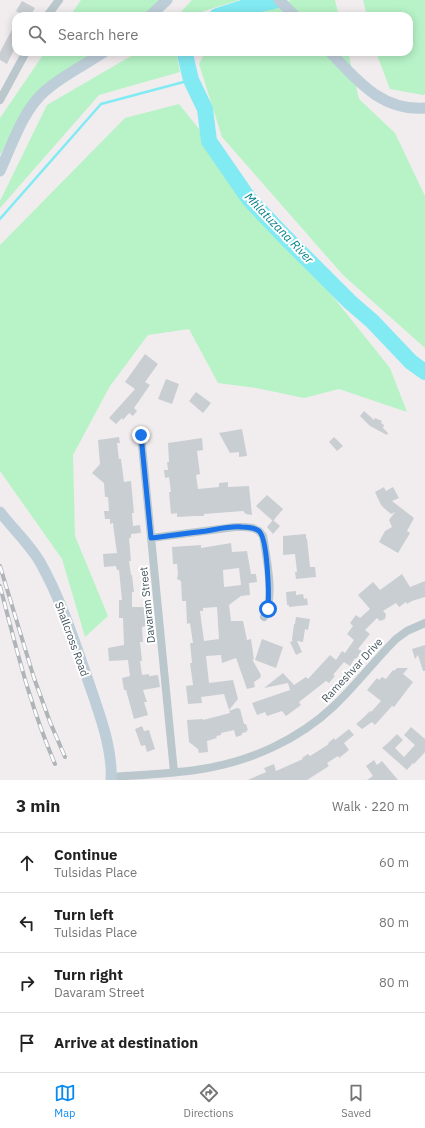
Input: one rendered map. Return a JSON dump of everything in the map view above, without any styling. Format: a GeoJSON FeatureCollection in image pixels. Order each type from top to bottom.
{"type":"FeatureCollection","features":[{"type":"Feature","properties":{"kind":"street"},"geometry":{"type":"LineString","coordinates":[[50,12],[60,0]]}},
{"type":"Feature","properties":{"kind":"street"},"geometry":{"type":"LineString","coordinates":[[154,12],[167,0]]}},
{"type":"Feature","properties":{"kind":"street"},"geometry":{"type":"LineString","coordinates":[[279,0],[291,12]]}},
{"type":"Feature","properties":{"kind":"street"},"geometry":{"type":"LineString","coordinates":[[0,100],[24,56]]}},
{"type":"Feature","properties":{"kind":"street"},"geometry":{"type":"LineString","coordinates":[[0,171],[20,126],[32,106],[44,92],[65,76],[98,56]]}},
{"type":"Feature","properties":{"kind":"street"},"geometry":{"type":"LineString","coordinates":[[334,56],[357,81],[373,94],[384,100],[406,107],[425,108]]}},
{"type":"Feature","properties":{"kind":"street","name":"Davaram Street"},"geometry":{"type":"LineString","coordinates":[[141,435],[174,772]]}},
{"type":"Feature","properties":{"kind":"street","name":"Shallcross Road"},"geometry":{"type":"LineString","coordinates":[[0,512],[35,555],[52,583],[84,668],[104,729],[111,779]]}},
{"type":"Feature","properties":{"kind":"street"},"geometry":{"type":"LineString","coordinates":[[151,538],[234,527],[253,528],[259,531],[263,536],[264,541],[269,586],[268,609],[264,617]]}},
{"type":"Feature","properties":{"kind":"street","name":"Rameshvar Drive"},"geometry":{"type":"LineString","coordinates":[[111,779],[201,770],[241,760],[280,744],[306,729],[333,707],[396,639],[419,624],[425,623]]}},
{"type":"Feature","properties":{"kind":"green space"},"geometry":{"type":"Polygon","coordinates":[[[81,0],[161,0],[148,12],[73,12],[81,0]]]}},
{"type":"Feature","properties":{"kind":"green space"},"geometry":{"type":"Polygon","coordinates":[[[192,0],[239,0],[203,12],[181,12],[192,0]]]}},
{"type":"Feature","properties":{"kind":"green space"},"geometry":{"type":"Polygon","coordinates":[[[291,0],[335,0],[338,12],[261,12],[291,0]]]}},
{"type":"Feature","properties":{"kind":"green space"},"geometry":{"type":"Polygon","coordinates":[[[363,0],[425,0],[425,94],[423,95],[390,89],[378,56],[413,56],[413,12],[366,12],[363,0]]]}},
{"type":"Feature","properties":{"kind":"green space"},"geometry":{"type":"Polygon","coordinates":[[[42,56],[95,56],[35,93],[0,155],[0,118],[42,56]]]}},
{"type":"Feature","properties":{"kind":"green space"},"geometry":{"type":"Polygon","coordinates":[[[131,56],[177,56],[180,72],[99,95],[0,208],[0,201],[47,105],[131,56]]]}},
{"type":"Feature","properties":{"kind":"green space"},"geometry":{"type":"Polygon","coordinates":[[[203,56],[349,56],[359,99],[395,133],[425,196],[425,348],[343,275],[222,137],[199,64],[203,56]]]}},
{"type":"Feature","properties":{"kind":"green space"},"geometry":{"type":"Polygon","coordinates":[[[179,104],[390,368],[407,412],[339,389],[304,398],[256,388],[218,383],[189,329],[148,335],[110,386],[73,455],[75,536],[108,616],[85,637],[62,559],[0,471],[0,245],[125,118],[179,104]]]}},
{"type":"Feature","properties":{"kind":"building"},"geometry":{"type":"Polygon","coordinates":[[[22,1],[35,8],[32,12],[16,11],[22,1]]]}},
{"type":"Feature","properties":{"kind":"building"},"geometry":{"type":"Polygon","coordinates":[[[12,30],[12,54],[7,64],[0,60],[0,52],[12,30]]]}},
{"type":"Feature","properties":{"kind":"building"},"geometry":{"type":"Polygon","coordinates":[[[145,354],[158,364],[145,382],[150,385],[134,408],[137,411],[133,416],[129,413],[123,420],[122,418],[116,424],[109,418],[135,389],[125,382],[145,354]]]}},
{"type":"Feature","properties":{"kind":"building"},"geometry":{"type":"Polygon","coordinates":[[[166,379],[179,384],[172,404],[158,399],[166,379]]]}},
{"type":"Feature","properties":{"kind":"building"},"geometry":{"type":"Polygon","coordinates":[[[196,392],[211,403],[203,413],[189,401],[196,392]]]}},
{"type":"Feature","properties":{"kind":"building"},"geometry":{"type":"Polygon","coordinates":[[[364,411],[374,420],[375,418],[382,421],[381,423],[384,425],[383,428],[388,433],[387,435],[370,426],[360,416],[364,411]]]}},
{"type":"Feature","properties":{"kind":"building"},"geometry":{"type":"Polygon","coordinates":[[[242,429],[247,456],[239,457],[239,452],[230,453],[219,433],[242,429]]]}},
{"type":"Feature","properties":{"kind":"building"},"geometry":{"type":"Polygon","coordinates":[[[119,437],[120,443],[117,443],[124,482],[131,481],[134,513],[132,513],[133,526],[140,525],[141,533],[131,534],[131,538],[129,538],[131,561],[129,561],[134,592],[132,592],[132,607],[145,607],[147,626],[142,627],[143,642],[140,642],[142,675],[158,675],[160,687],[143,690],[147,702],[144,702],[148,715],[134,719],[126,690],[124,690],[122,678],[130,676],[128,660],[109,661],[108,648],[124,645],[123,618],[119,618],[119,600],[122,600],[119,570],[117,570],[116,566],[104,567],[103,554],[117,553],[113,523],[110,524],[110,519],[105,519],[104,511],[109,511],[108,497],[105,497],[104,483],[92,473],[100,464],[98,440],[119,437]]]}},
{"type":"Feature","properties":{"kind":"building"},"geometry":{"type":"Polygon","coordinates":[[[334,437],[343,446],[337,451],[329,442],[334,437]]]}},
{"type":"Feature","properties":{"kind":"building"},"geometry":{"type":"Polygon","coordinates":[[[202,438],[203,450],[197,451],[200,474],[196,475],[198,489],[219,487],[219,483],[228,482],[228,487],[249,486],[252,515],[246,514],[243,511],[204,514],[204,516],[177,517],[177,513],[171,514],[169,477],[165,478],[164,470],[168,470],[168,443],[202,438]]]}},
{"type":"Feature","properties":{"kind":"building"},"geometry":{"type":"Polygon","coordinates":[[[384,487],[386,491],[393,487],[399,498],[392,501],[414,518],[407,531],[410,533],[398,553],[379,542],[385,531],[392,527],[389,520],[395,512],[391,514],[381,505],[375,492],[384,487]]]}},
{"type":"Feature","properties":{"kind":"building"},"geometry":{"type":"Polygon","coordinates":[[[267,495],[283,509],[273,521],[256,506],[267,495]]]}},
{"type":"Feature","properties":{"kind":"building"},"geometry":{"type":"Polygon","coordinates":[[[273,520],[280,526],[273,534],[267,527],[273,520]]]}},
{"type":"Feature","properties":{"kind":"building"},"geometry":{"type":"Polygon","coordinates":[[[306,534],[310,567],[315,567],[316,577],[296,579],[295,572],[297,572],[295,554],[283,555],[283,536],[306,534]]]}},
{"type":"Feature","properties":{"kind":"building"},"geometry":{"type":"Polygon","coordinates":[[[231,543],[232,552],[247,551],[251,574],[256,574],[257,582],[249,583],[250,595],[241,596],[229,605],[231,621],[243,621],[247,640],[251,639],[254,660],[252,659],[261,675],[260,678],[254,682],[255,687],[247,689],[236,658],[222,663],[221,655],[206,656],[209,683],[233,680],[238,699],[229,710],[224,694],[201,697],[202,703],[188,704],[186,686],[193,685],[190,663],[192,663],[190,643],[193,643],[190,623],[187,624],[186,601],[182,601],[181,581],[177,579],[177,564],[173,564],[172,547],[201,545],[201,548],[231,543]],[[239,568],[223,570],[224,587],[241,585],[239,568]],[[217,607],[203,608],[203,611],[200,611],[204,641],[219,639],[217,607]]]}},
{"type":"Feature","properties":{"kind":"building"},"geometry":{"type":"Polygon","coordinates":[[[402,574],[410,587],[425,581],[425,597],[407,604],[406,602],[399,607],[396,603],[383,611],[386,614],[385,619],[380,621],[377,618],[365,630],[370,634],[358,649],[362,651],[350,666],[344,662],[333,675],[335,676],[329,683],[326,681],[299,702],[301,705],[286,716],[282,711],[267,716],[265,712],[257,715],[252,703],[290,690],[288,683],[264,688],[283,673],[294,685],[306,677],[308,679],[330,655],[336,660],[342,651],[345,653],[354,640],[347,634],[353,626],[350,623],[356,615],[360,618],[370,609],[358,595],[373,582],[380,590],[402,574]]]}},
{"type":"Feature","properties":{"kind":"building"},"geometry":{"type":"Polygon","coordinates":[[[296,591],[296,595],[303,594],[304,599],[307,598],[308,605],[289,607],[289,605],[287,605],[286,592],[296,591]]]}},
{"type":"Feature","properties":{"kind":"building"},"geometry":{"type":"Polygon","coordinates":[[[296,617],[310,619],[308,630],[305,629],[303,642],[297,641],[302,652],[296,655],[290,642],[293,641],[296,617]]]}},
{"type":"Feature","properties":{"kind":"building"},"geometry":{"type":"Polygon","coordinates":[[[262,639],[283,647],[276,668],[255,660],[262,639]]]}},
{"type":"Feature","properties":{"kind":"building"},"geometry":{"type":"Polygon","coordinates":[[[425,645],[425,671],[423,671],[418,655],[415,659],[412,649],[425,645]]]}},
{"type":"Feature","properties":{"kind":"building"},"geometry":{"type":"Polygon","coordinates":[[[397,668],[408,668],[403,674],[413,682],[394,707],[392,706],[375,725],[372,722],[362,729],[356,724],[370,711],[371,712],[381,701],[367,690],[377,678],[379,680],[382,677],[386,679],[393,670],[394,671],[397,668]]]}},
{"type":"Feature","properties":{"kind":"building"},"geometry":{"type":"Polygon","coordinates":[[[237,708],[240,709],[244,724],[246,724],[248,730],[246,731],[247,732],[236,737],[234,730],[221,733],[221,735],[216,736],[217,738],[207,741],[208,752],[199,753],[198,749],[189,742],[187,720],[203,720],[230,713],[229,711],[237,708]]]}},
{"type":"Feature","properties":{"kind":"building"},"geometry":{"type":"Polygon","coordinates":[[[142,726],[144,731],[149,730],[155,749],[147,752],[145,745],[141,746],[135,729],[142,726]]]}},
{"type":"Feature","properties":{"kind":"building"},"geometry":{"type":"Polygon","coordinates":[[[411,727],[425,739],[425,752],[407,770],[382,748],[397,734],[403,740],[395,748],[404,757],[415,745],[404,735],[411,727]]]}},
{"type":"Feature","properties":{"kind":"building"},"geometry":{"type":"Polygon","coordinates":[[[349,729],[354,735],[344,743],[349,750],[339,758],[338,756],[327,763],[329,766],[307,780],[248,780],[266,772],[264,768],[274,764],[276,771],[303,759],[302,758],[308,754],[310,756],[349,729]]]}},
{"type":"Feature","properties":{"kind":"building"},"geometry":{"type":"Polygon","coordinates":[[[374,760],[377,765],[382,761],[398,780],[367,780],[373,776],[366,766],[374,760]]]}},
{"type":"Feature","properties":{"kind":"waterway","name":"Mhlatuzana River"},"geometry":{"type":"LineString","coordinates":[[230,12],[278,0]]}},
{"type":"Feature","properties":{"kind":"waterway","name":"Mhlatuzana River"},"geometry":{"type":"LineString","coordinates":[[185,56],[191,80],[205,109],[209,141],[249,199],[284,236],[350,302],[372,321],[411,362],[425,372]]}},
{"type":"Feature","properties":{"kind":"waterway"},"geometry":{"type":"LineString","coordinates":[[0,219],[101,104],[191,80]]}},
{"type":"Feature","properties":{"kind":"railway"},"geometry":{"type":"LineString","coordinates":[[0,566],[34,678],[65,757]]}},
{"type":"Feature","properties":{"kind":"railway"},"geometry":{"type":"LineString","coordinates":[[0,586],[31,698],[55,764]]}},
{"type":"Feature","properties":{"kind":"route"},"geometry":{"type":"LineString","coordinates":[[141,435],[151,538],[234,527],[253,528],[259,531],[263,536],[267,567],[269,586],[268,609]]}}]}
